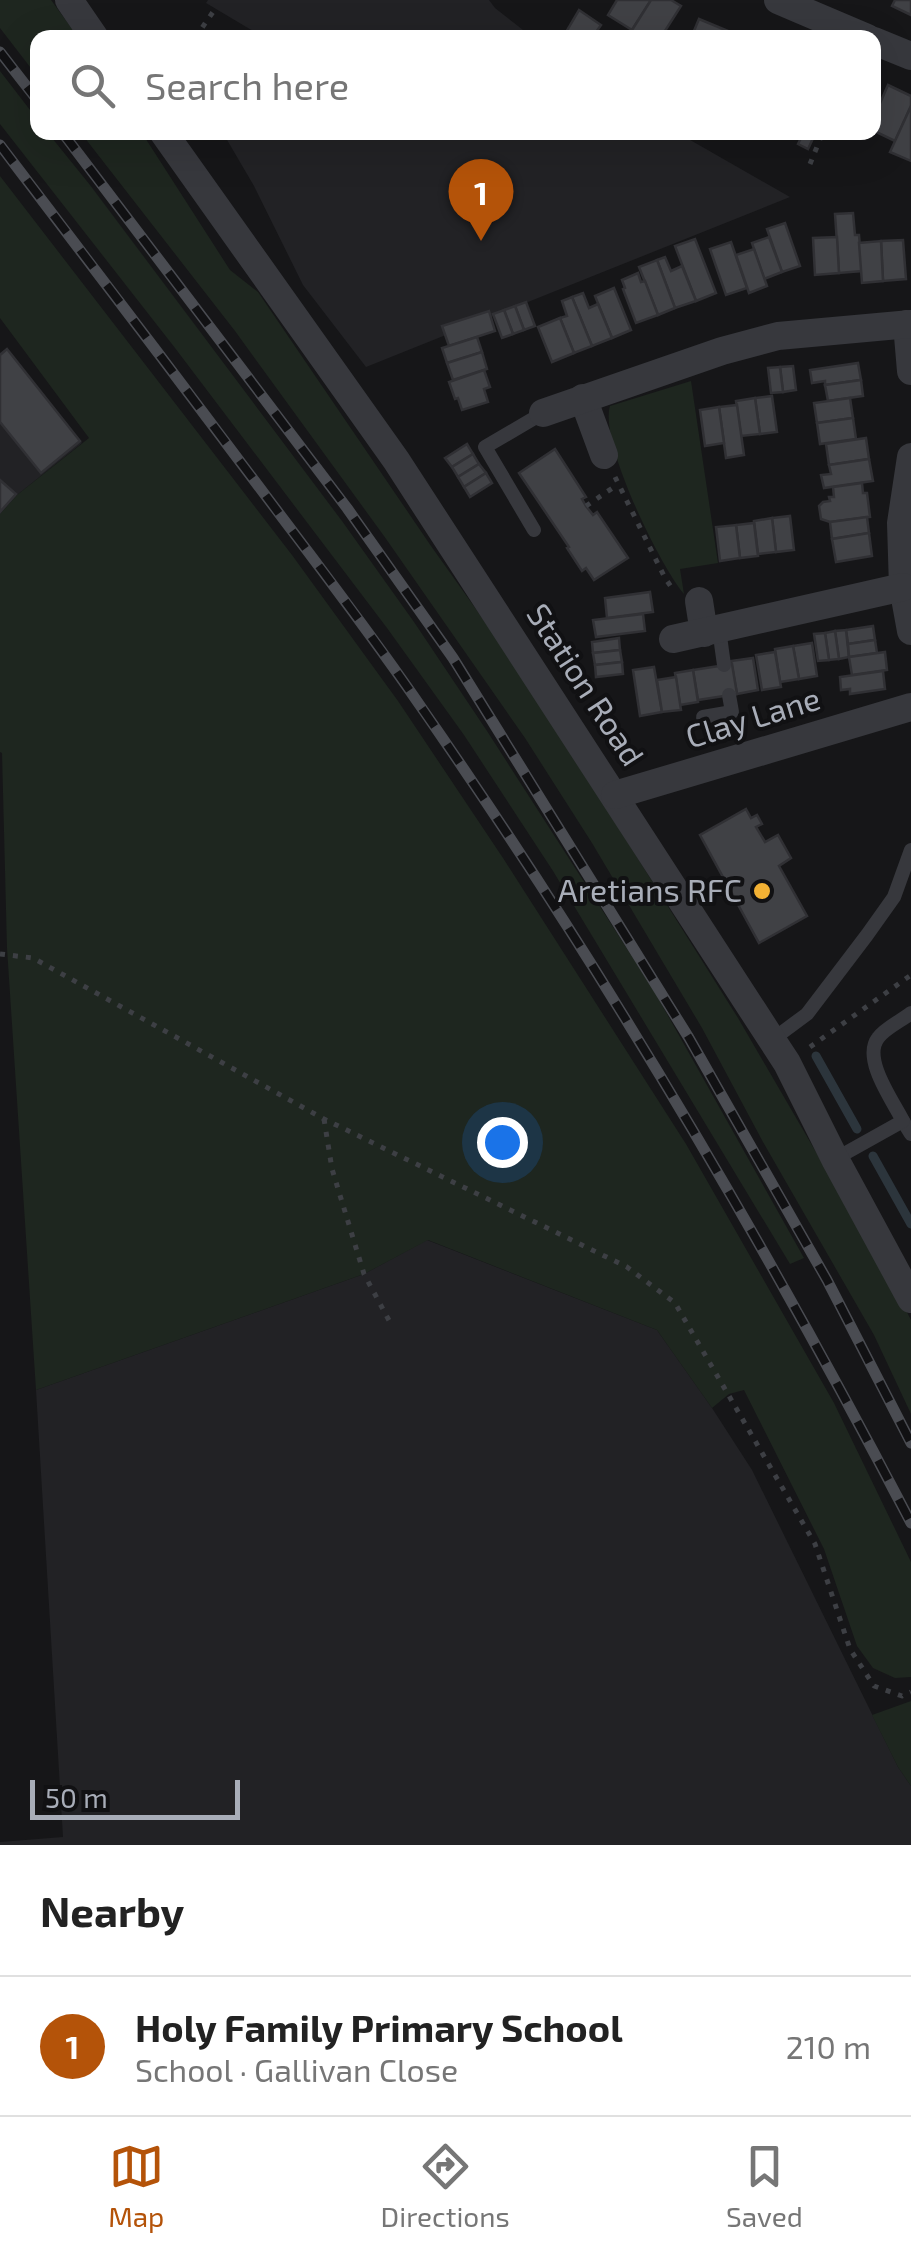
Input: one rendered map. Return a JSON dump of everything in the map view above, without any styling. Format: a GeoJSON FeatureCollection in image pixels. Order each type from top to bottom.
{"type":"FeatureCollection","features":[{"type":"Feature","properties":{"kind":"street"},"geometry":{"type":"LineString","coordinates":[[68,0],[89,30]]}},
{"type":"Feature","properties":{"kind":"street"},"geometry":{"type":"LineString","coordinates":[[778,0],[843,30]]}},
{"type":"Feature","properties":{"kind":"street"},"geometry":{"type":"LineString","coordinates":[[881,47],[911,56]]}},
{"type":"Feature","properties":{"kind":"street","name":"Station Road"},"geometry":{"type":"LineString","coordinates":[[168,140],[396,460],[615,796],[779,1052],[911,1299]]}},
{"type":"Feature","properties":{"kind":"street"},"geometry":{"type":"LineString","coordinates":[[543,413],[722,351],[778,336],[909,324],[911,371]]}},
{"type":"Feature","properties":{"kind":"street"},"geometry":{"type":"LineString","coordinates":[[583,398],[604,455]]}},
{"type":"Feature","properties":{"kind":"street"},"geometry":{"type":"LineString","coordinates":[[911,457],[901,523],[903,587],[911,630]]}},
{"type":"Feature","properties":{"kind":"street"},"geometry":{"type":"LineString","coordinates":[[673,639],[903,587]]}},
{"type":"Feature","properties":{"kind":"street"},"geometry":{"type":"LineString","coordinates":[[699,601],[712,631]]}},
{"type":"Feature","properties":{"kind":"street","name":"Clay Lane"},"geometry":{"type":"LineString","coordinates":[[615,796],[911,707]]}},
{"type":"Feature","properties":{"kind":"lane"},"geometry":{"type":"LineString","coordinates":[[534,530],[485,447],[543,413]]}},
{"type":"Feature","properties":{"kind":"lane"},"geometry":{"type":"LineString","coordinates":[[712,631],[724,665]]}},
{"type":"Feature","properties":{"kind":"lane"},"geometry":{"type":"LineString","coordinates":[[703,717],[732,712],[729,695]]}},
{"type":"Feature","properties":{"kind":"lane"},"geometry":{"type":"LineString","coordinates":[[779,1052],[894,897],[911,850]]}},
{"type":"Feature","properties":{"kind":"lane"},"geometry":{"type":"LineString","coordinates":[[835,1158],[907,1127],[873,1064],[873,1047],[879,1035],[911,1013]]}},
{"type":"Feature","properties":{"kind":"path"},"geometry":{"type":"LineString","coordinates":[[201,30],[215,9]]}},
{"type":"Feature","properties":{"kind":"path"},"geometry":{"type":"LineString","coordinates":[[810,164],[820,140]]}},
{"type":"Feature","properties":{"kind":"path"},"geometry":{"type":"LineString","coordinates":[[604,455],[664,578],[682,599],[699,601]]}},
{"type":"Feature","properties":{"kind":"path"},"geometry":{"type":"LineString","coordinates":[[586,506],[618,485]]}},
{"type":"Feature","properties":{"kind":"path"},"geometry":{"type":"LineString","coordinates":[[0,954],[33,958],[324,1119],[626,1267],[675,1304],[815,1544],[850,1649],[874,1686],[902,1696],[911,1692]]}},
{"type":"Feature","properties":{"kind":"path"},"geometry":{"type":"LineString","coordinates":[[779,1052],[911,975]]}},
{"type":"Feature","properties":{"kind":"path"},"geometry":{"type":"LineString","coordinates":[[324,1119],[332,1169],[364,1274],[392,1326]]}},
{"type":"Feature","properties":{"kind":"shaded area"},"geometry":{"type":"Polygon","coordinates":[[[0,0],[51,0],[73,30],[30,30],[30,67],[0,28],[0,0]]]}},
{"type":"Feature","properties":{"kind":"shaded area"},"geometry":{"type":"Polygon","coordinates":[[[489,0],[523,30],[251,30],[206,3],[489,0]]]}},
{"type":"Feature","properties":{"kind":"shaded area"},"geometry":{"type":"Polygon","coordinates":[[[0,71],[30,110],[30,140],[54,140],[90,185],[414,622],[653,989],[804,1258],[790,1264],[553,871],[464,735],[175,348],[0,124],[0,71]]]}},
{"type":"Feature","properties":{"kind":"shaded area"},"geometry":{"type":"Polygon","coordinates":[[[86,140],[146,140],[230,270],[258,292],[522,674],[738,1018],[891,1281],[911,1320],[911,1414],[874,1335],[702,1028],[592,843],[525,738],[235,331],[86,140]]]}},
{"type":"Feature","properties":{"kind":"shaded area"},"geometry":{"type":"Polygon","coordinates":[[[227,140],[690,140],[790,197],[366,367],[303,285],[227,140]]]}},
{"type":"Feature","properties":{"kind":"shaded area"},"geometry":{"type":"Polygon","coordinates":[[[0,176],[292,555],[398,701],[686,1144],[834,1403],[911,1562],[911,1677],[895,1678],[873,1668],[857,1646],[824,1549],[744,1390],[729,1394],[712,1408],[657,1330],[428,1240],[364,1274],[36,1390],[7,948],[0,752],[0,514],[17,495],[89,438],[0,318],[0,176]]]}},
{"type":"Feature","properties":{"kind":"shaded area"},"geometry":{"type":"Polygon","coordinates":[[[7,348],[82,443],[17,495],[0,514],[0,353],[7,348]]]}},
{"type":"Feature","properties":{"kind":"shaded area"},"geometry":{"type":"Polygon","coordinates":[[[691,381],[718,563],[680,569],[684,594],[634,503],[609,423],[610,406],[691,381]]]}},
{"type":"Feature","properties":{"kind":"shaded area"},"geometry":{"type":"Polygon","coordinates":[[[427,1240],[657,1330],[752,1470],[898,1767],[911,1786],[911,1845],[0,1845],[63,1837],[36,1390],[364,1274],[427,1240]]]}},
{"type":"Feature","properties":{"kind":"shaded area"},"geometry":{"type":"Polygon","coordinates":[[[911,1701],[911,1786],[872,1715],[911,1701]]]}},
{"type":"Feature","properties":{"kind":"building"},"geometry":{"type":"Polygon","coordinates":[[[617,0],[651,0],[632,30],[608,15],[617,0]]]}},
{"type":"Feature","properties":{"kind":"building"},"geometry":{"type":"Polygon","coordinates":[[[651,0],[671,0],[681,6],[666,30],[632,30],[651,0]]]}},
{"type":"Feature","properties":{"kind":"building"},"geometry":{"type":"Polygon","coordinates":[[[895,0],[911,0],[911,15],[892,6],[895,0]]]}},
{"type":"Feature","properties":{"kind":"building"},"geometry":{"type":"Polygon","coordinates":[[[579,10],[601,25],[598,30],[567,30],[579,10]]]}},
{"type":"Feature","properties":{"kind":"building"},"geometry":{"type":"Polygon","coordinates":[[[699,19],[726,30],[694,30],[699,19]]]}},
{"type":"Feature","properties":{"kind":"building"},"geometry":{"type":"Polygon","coordinates":[[[888,85],[911,96],[911,106],[895,141],[881,134],[881,101],[888,85]]]}},
{"type":"Feature","properties":{"kind":"building"},"geometry":{"type":"Polygon","coordinates":[[[911,106],[911,161],[890,152],[911,106]]]}},
{"type":"Feature","properties":{"kind":"building"},"geometry":{"type":"Polygon","coordinates":[[[800,140],[812,140],[808,149],[798,144],[800,140]]]}},
{"type":"Feature","properties":{"kind":"building"},"geometry":{"type":"Polygon","coordinates":[[[853,213],[862,271],[839,273],[835,214],[853,213]]]}},
{"type":"Feature","properties":{"kind":"building"},"geometry":{"type":"Polygon","coordinates":[[[785,223],[800,266],[782,272],[767,229],[785,223]]]}},
{"type":"Feature","properties":{"kind":"building"},"geometry":{"type":"Polygon","coordinates":[[[769,237],[782,272],[764,279],[752,243],[769,237]]]}},
{"type":"Feature","properties":{"kind":"building"},"geometry":{"type":"Polygon","coordinates":[[[837,237],[839,273],[815,275],[813,238],[837,237]]]}},
{"type":"Feature","properties":{"kind":"building"},"geometry":{"type":"Polygon","coordinates":[[[695,239],[716,293],[696,301],[675,246],[695,239]]]}},
{"type":"Feature","properties":{"kind":"building"},"geometry":{"type":"Polygon","coordinates":[[[903,240],[906,279],[883,281],[881,241],[903,240]]]}},
{"type":"Feature","properties":{"kind":"building"},"geometry":{"type":"Polygon","coordinates":[[[881,241],[883,281],[862,283],[859,243],[881,241]]]}},
{"type":"Feature","properties":{"kind":"building"},"geometry":{"type":"Polygon","coordinates":[[[731,242],[747,288],[726,295],[710,249],[731,242]]]}},
{"type":"Feature","properties":{"kind":"building"},"geometry":{"type":"Polygon","coordinates":[[[754,249],[767,286],[749,293],[736,255],[754,249]]]}},
{"type":"Feature","properties":{"kind":"building"},"geometry":{"type":"Polygon","coordinates":[[[665,257],[671,271],[682,266],[696,301],[675,308],[657,260],[665,257]]]}},
{"type":"Feature","properties":{"kind":"building"},"geometry":{"type":"Polygon","coordinates":[[[657,260],[675,308],[658,315],[639,267],[657,260]]]}},
{"type":"Feature","properties":{"kind":"building"},"geometry":{"type":"Polygon","coordinates":[[[638,273],[658,315],[636,323],[622,280],[638,273]]]}},
{"type":"Feature","properties":{"kind":"building"},"geometry":{"type":"Polygon","coordinates":[[[614,288],[631,330],[612,338],[595,296],[614,288]]]}},
{"type":"Feature","properties":{"kind":"building"},"geometry":{"type":"Polygon","coordinates":[[[583,293],[589,308],[598,304],[612,338],[592,346],[572,297],[583,293]]]}},
{"type":"Feature","properties":{"kind":"building"},"geometry":{"type":"Polygon","coordinates":[[[572,297],[592,346],[574,353],[560,318],[567,316],[562,301],[572,297]]]}},
{"type":"Feature","properties":{"kind":"building"},"geometry":{"type":"Polygon","coordinates":[[[526,302],[535,326],[524,330],[515,306],[526,302]]]}},
{"type":"Feature","properties":{"kind":"building"},"geometry":{"type":"Polygon","coordinates":[[[515,306],[524,330],[513,334],[504,310],[515,306]]]}},
{"type":"Feature","properties":{"kind":"building"},"geometry":{"type":"Polygon","coordinates":[[[504,310],[513,334],[502,338],[493,314],[504,310]]]}},
{"type":"Feature","properties":{"kind":"building"},"geometry":{"type":"Polygon","coordinates":[[[489,311],[495,331],[449,346],[442,326],[489,311]]]}},
{"type":"Feature","properties":{"kind":"building"},"geometry":{"type":"Polygon","coordinates":[[[560,318],[574,353],[552,362],[538,327],[560,318]]]}},
{"type":"Feature","properties":{"kind":"building"},"geometry":{"type":"Polygon","coordinates":[[[477,337],[482,352],[447,363],[442,348],[477,337]]]}},
{"type":"Feature","properties":{"kind":"building"},"geometry":{"type":"Polygon","coordinates":[[[7,349],[80,441],[41,473],[0,422],[0,355],[7,349]]]}},
{"type":"Feature","properties":{"kind":"building"},"geometry":{"type":"Polygon","coordinates":[[[482,352],[487,369],[453,380],[447,363],[482,352]]]}},
{"type":"Feature","properties":{"kind":"building"},"geometry":{"type":"Polygon","coordinates":[[[858,363],[861,380],[812,383],[810,370],[858,363]]]}},
{"type":"Feature","properties":{"kind":"building"},"geometry":{"type":"Polygon","coordinates":[[[793,366],[796,390],[783,392],[780,367],[793,366]]]}},
{"type":"Feature","properties":{"kind":"building"},"geometry":{"type":"Polygon","coordinates":[[[780,367],[783,392],[771,393],[768,368],[780,367]]]}},
{"type":"Feature","properties":{"kind":"building"},"geometry":{"type":"Polygon","coordinates":[[[484,370],[490,387],[484,389],[488,402],[462,410],[449,382],[484,370]]]}},
{"type":"Feature","properties":{"kind":"building"},"geometry":{"type":"Polygon","coordinates":[[[861,380],[863,396],[828,401],[825,385],[861,380]]]}},
{"type":"Feature","properties":{"kind":"building"},"geometry":{"type":"Polygon","coordinates":[[[772,396],[777,432],[760,434],[755,398],[772,396]]]}},
{"type":"Feature","properties":{"kind":"building"},"geometry":{"type":"Polygon","coordinates":[[[755,398],[760,434],[741,436],[736,401],[755,398]]]}},
{"type":"Feature","properties":{"kind":"building"},"geometry":{"type":"Polygon","coordinates":[[[850,398],[853,418],[817,423],[814,403],[850,398]]]}},
{"type":"Feature","properties":{"kind":"building"},"geometry":{"type":"Polygon","coordinates":[[[737,405],[744,455],[726,458],[719,407],[737,405]]]}},
{"type":"Feature","properties":{"kind":"building"},"geometry":{"type":"Polygon","coordinates":[[[719,407],[724,443],[705,446],[700,410],[719,407]]]}},
{"type":"Feature","properties":{"kind":"building"},"geometry":{"type":"Polygon","coordinates":[[[853,418],[856,439],[820,444],[817,423],[853,418]]]}},
{"type":"Feature","properties":{"kind":"building"},"geometry":{"type":"Polygon","coordinates":[[[866,438],[869,459],[829,465],[826,444],[866,438]]]}},
{"type":"Feature","properties":{"kind":"building"},"geometry":{"type":"Polygon","coordinates":[[[467,444],[473,454],[452,467],[445,458],[467,444]]]}},
{"type":"Feature","properties":{"kind":"building"},"geometry":{"type":"Polygon","coordinates":[[[555,449],[586,497],[582,499],[586,506],[593,515],[597,512],[628,558],[594,580],[586,568],[582,571],[519,473],[555,449]]]}},
{"type":"Feature","properties":{"kind":"building"},"geometry":{"type":"Polygon","coordinates":[[[473,454],[479,464],[458,477],[452,467],[473,454]]]}},
{"type":"Feature","properties":{"kind":"building"},"geometry":{"type":"Polygon","coordinates":[[[869,459],[873,481],[824,488],[821,475],[831,474],[829,465],[869,459]]]}},
{"type":"Feature","properties":{"kind":"building"},"geometry":{"type":"Polygon","coordinates":[[[479,464],[486,473],[464,487],[458,477],[479,464]]]}},
{"type":"Feature","properties":{"kind":"building"},"geometry":{"type":"Polygon","coordinates":[[[486,473],[492,483],[470,497],[464,487],[486,473]]]}},
{"type":"Feature","properties":{"kind":"building"},"geometry":{"type":"Polygon","coordinates":[[[0,480],[16,494],[0,512],[0,480]]]}},
{"type":"Feature","properties":{"kind":"building"},"geometry":{"type":"Polygon","coordinates":[[[862,483],[870,517],[830,522],[821,519],[819,506],[834,497],[833,487],[862,483]]]}},
{"type":"Feature","properties":{"kind":"building"},"geometry":{"type":"Polygon","coordinates":[[[790,516],[794,550],[776,552],[772,518],[790,516]]]}},
{"type":"Feature","properties":{"kind":"building"},"geometry":{"type":"Polygon","coordinates":[[[867,517],[869,533],[832,539],[830,522],[867,517]]]}},
{"type":"Feature","properties":{"kind":"building"},"geometry":{"type":"Polygon","coordinates":[[[772,518],[776,552],[758,554],[754,521],[772,518]]]}},
{"type":"Feature","properties":{"kind":"building"},"geometry":{"type":"Polygon","coordinates":[[[754,523],[758,556],[740,558],[736,525],[754,523]]]}},
{"type":"Feature","properties":{"kind":"building"},"geometry":{"type":"Polygon","coordinates":[[[736,525],[740,558],[720,561],[716,527],[736,525]]]}},
{"type":"Feature","properties":{"kind":"building"},"geometry":{"type":"Polygon","coordinates":[[[869,533],[872,556],[836,562],[832,539],[869,533]]]}},
{"type":"Feature","properties":{"kind":"building"},"geometry":{"type":"Polygon","coordinates":[[[650,592],[653,612],[607,618],[605,598],[650,592]]]}},
{"type":"Feature","properties":{"kind":"building"},"geometry":{"type":"Polygon","coordinates":[[[643,614],[645,631],[596,637],[593,620],[643,614]]]}},
{"type":"Feature","properties":{"kind":"building"},"geometry":{"type":"Polygon","coordinates":[[[873,626],[875,640],[848,644],[846,630],[873,626]]]}},
{"type":"Feature","properties":{"kind":"building"},"geometry":{"type":"Polygon","coordinates":[[[846,630],[849,657],[839,659],[835,631],[846,630]]]}},
{"type":"Feature","properties":{"kind":"building"},"geometry":{"type":"Polygon","coordinates":[[[835,631],[839,659],[829,660],[825,633],[835,631]]]}},
{"type":"Feature","properties":{"kind":"building"},"geometry":{"type":"Polygon","coordinates":[[[825,633],[829,660],[818,661],[814,634],[825,633]]]}},
{"type":"Feature","properties":{"kind":"building"},"geometry":{"type":"Polygon","coordinates":[[[619,638],[620,650],[593,653],[592,642],[619,638]]]}},
{"type":"Feature","properties":{"kind":"building"},"geometry":{"type":"Polygon","coordinates":[[[875,640],[877,653],[849,657],[848,644],[875,640]]]}},
{"type":"Feature","properties":{"kind":"building"},"geometry":{"type":"Polygon","coordinates":[[[812,643],[817,676],[799,679],[793,646],[812,643]]]}},
{"type":"Feature","properties":{"kind":"building"},"geometry":{"type":"Polygon","coordinates":[[[793,646],[799,679],[780,682],[775,649],[793,646]]]}},
{"type":"Feature","properties":{"kind":"building"},"geometry":{"type":"Polygon","coordinates":[[[620,650],[622,662],[595,665],[593,653],[620,650]]]}},
{"type":"Feature","properties":{"kind":"building"},"geometry":{"type":"Polygon","coordinates":[[[775,652],[781,687],[762,690],[756,655],[775,652]]]}},
{"type":"Feature","properties":{"kind":"building"},"geometry":{"type":"Polygon","coordinates":[[[885,652],[887,670],[852,675],[849,657],[885,652]]]}},
{"type":"Feature","properties":{"kind":"building"},"geometry":{"type":"Polygon","coordinates":[[[753,658],[758,690],[737,694],[731,661],[753,658]]]}},
{"type":"Feature","properties":{"kind":"building"},"geometry":{"type":"Polygon","coordinates":[[[622,662],[623,674],[596,677],[595,665],[622,662]]]}},
{"type":"Feature","properties":{"kind":"building"},"geometry":{"type":"Polygon","coordinates":[[[732,664],[737,694],[698,700],[693,670],[732,664]]]}},
{"type":"Feature","properties":{"kind":"building"},"geometry":{"type":"Polygon","coordinates":[[[654,667],[662,712],[640,716],[633,670],[654,667]]]}},
{"type":"Feature","properties":{"kind":"building"},"geometry":{"type":"Polygon","coordinates":[[[693,670],[698,702],[680,705],[675,673],[693,670]]]}},
{"type":"Feature","properties":{"kind":"building"},"geometry":{"type":"Polygon","coordinates":[[[883,671],[885,689],[850,694],[850,689],[841,690],[840,677],[883,671]]]}},
{"type":"Feature","properties":{"kind":"building"},"geometry":{"type":"Polygon","coordinates":[[[676,677],[681,710],[662,712],[657,680],[676,677]]]}},
{"type":"Feature","properties":{"kind":"building","name":"Aretians RFC"},"geometry":{"type":"Polygon","coordinates":[[[746,809],[751,818],[757,815],[762,824],[756,827],[765,842],[778,835],[791,858],[779,866],[807,916],[759,943],[700,835],[746,809]]]}},
{"type":"Feature","properties":{"kind":"waterway"},"geometry":{"type":"LineString","coordinates":[[816,1056],[857,1129]]}},
{"type":"Feature","properties":{"kind":"waterway"},"geometry":{"type":"LineString","coordinates":[[873,1156],[911,1224]]}},
{"type":"Feature","properties":{"kind":"railway"},"geometry":{"type":"LineString","coordinates":[[0,52],[30,91]]}},
{"type":"Feature","properties":{"kind":"railway"},"geometry":{"type":"LineString","coordinates":[[68,140],[347,508],[453,658],[689,1038],[827,1280],[911,1443]]}},
{"type":"Feature","properties":{"kind":"railway"},"geometry":{"type":"LineString","coordinates":[[0,145],[351,609],[552,902],[739,1209],[911,1523]]}},
{"type":"Feature","properties":{"kind":"place","name":"Holy Family Primary School"},"geometry":{"type":"Point","coordinates":[481,241]}},
{"type":"Feature","properties":{"kind":"place","name":"Aretians RFC"},"geometry":{"type":"Point","coordinates":[762,891]}}]}
